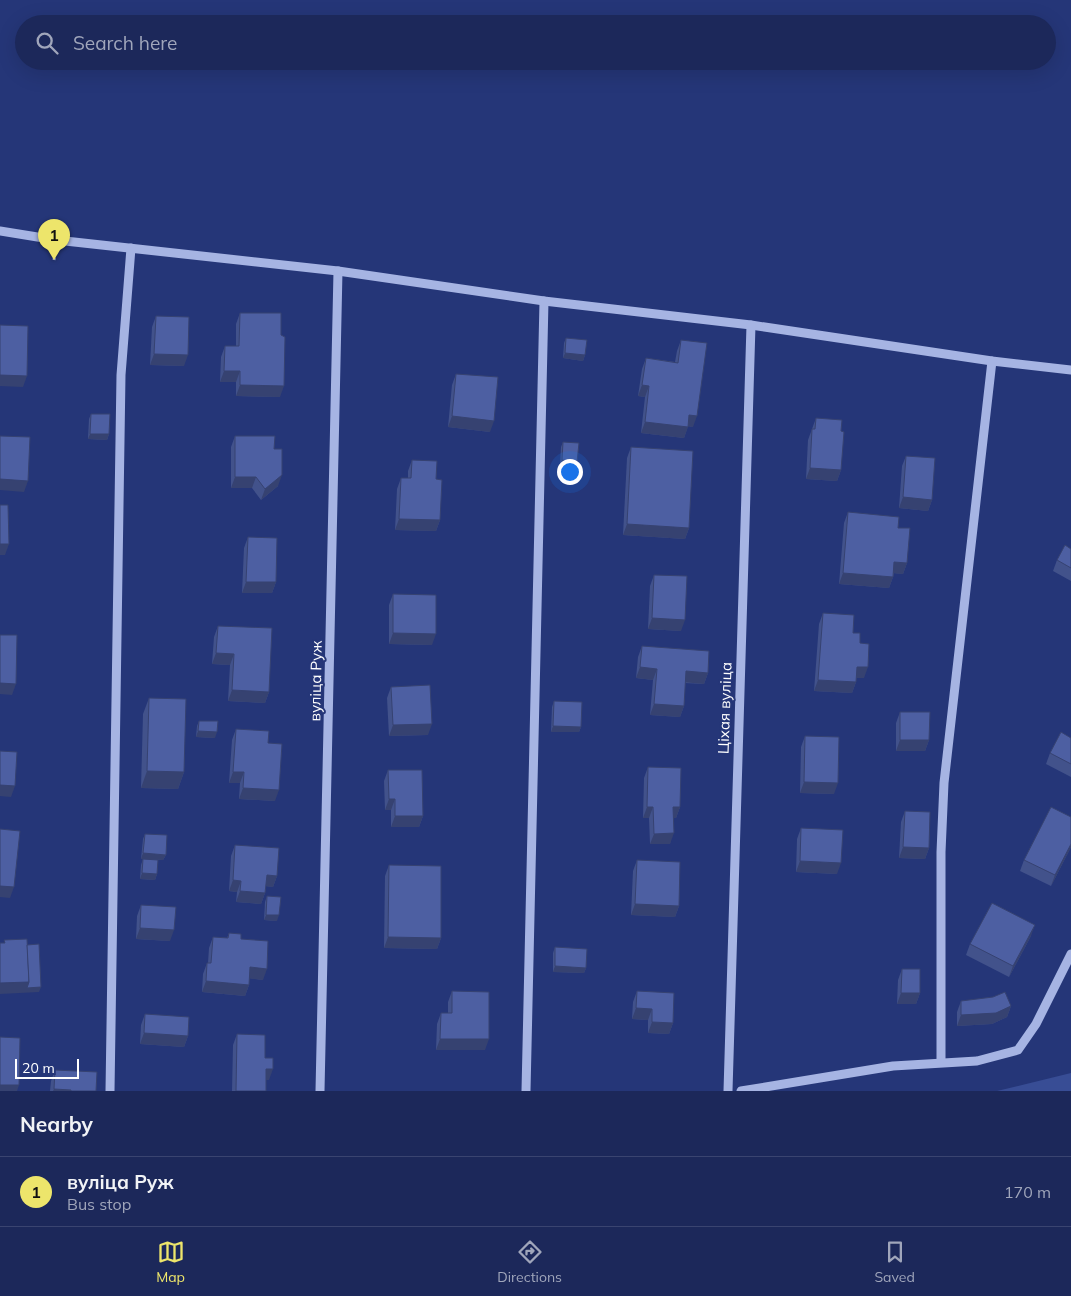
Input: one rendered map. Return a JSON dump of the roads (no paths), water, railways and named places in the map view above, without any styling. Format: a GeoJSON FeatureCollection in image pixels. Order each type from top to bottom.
{"type":"FeatureCollection","features":[{"type":"Feature","properties":{"kind":"street"},"geometry":{"type":"LineString","coordinates":[[0,231],[338,271],[544,301],[751,325],[992,361],[1071,370]]}},
{"type":"Feature","properties":{"kind":"street"},"geometry":{"type":"LineString","coordinates":[[110,1091],[121,375],[131,248]]}},
{"type":"Feature","properties":{"kind":"street","name":"вуліца Руж"},"geometry":{"type":"LineString","coordinates":[[320,1091],[338,271]]}},
{"type":"Feature","properties":{"kind":"street"},"geometry":{"type":"LineString","coordinates":[[526,1091],[544,301]]}},
{"type":"Feature","properties":{"kind":"street","name":"Ціхая вуліца"},"geometry":{"type":"LineString","coordinates":[[728,1091],[751,325]]}},
{"type":"Feature","properties":{"kind":"street"},"geometry":{"type":"LineString","coordinates":[[941,1062],[941,861],[944,784],[992,361]]}},
{"type":"Feature","properties":{"kind":"street"},"geometry":{"type":"LineString","coordinates":[[741,1091],[894,1066],[977,1061],[1018,1050],[1036,1024],[1071,954]]}},
{"type":"Feature","properties":{"kind":"place","name":"вуліца Руж"},"geometry":{"type":"Point","coordinates":[54,260]}}]}
